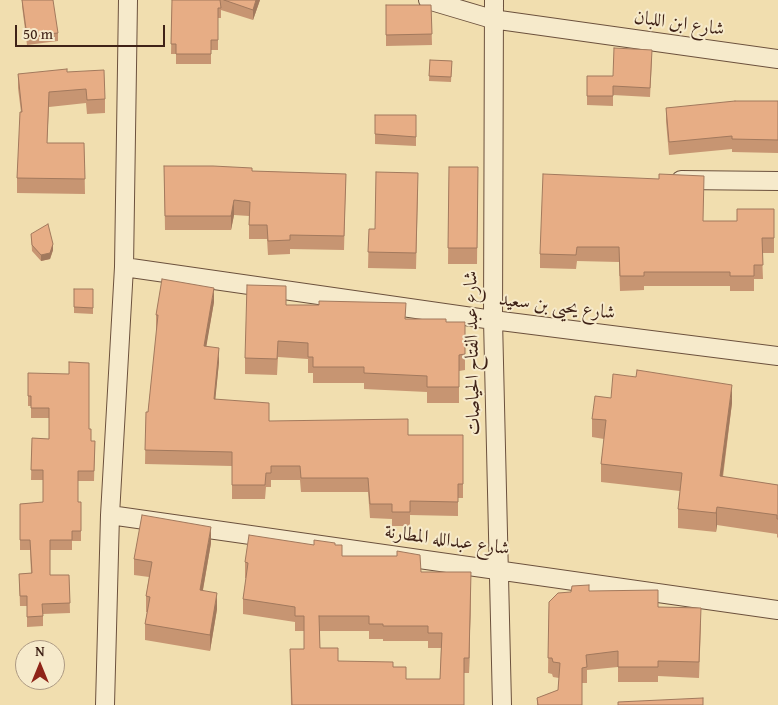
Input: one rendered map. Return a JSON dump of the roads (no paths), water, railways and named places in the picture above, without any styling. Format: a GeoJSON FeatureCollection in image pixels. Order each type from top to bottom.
{"type":"FeatureCollection","features":[{"type":"Feature","properties":{"kind":"street"},"geometry":{"type":"LineString","coordinates":[[105,705],[110,515],[124,267],[128,0]]}},
{"type":"Feature","properties":{"kind":"street","name":"شارع ابن اللبان"},"geometry":{"type":"LineString","coordinates":[[428,0],[492,19],[778,59]]}},
{"type":"Feature","properties":{"kind":"street","name":"شارع عبد الفتاح الحياصات"},"geometry":{"type":"LineString","coordinates":[[494,0],[492,19],[495,100],[493,320],[502,705]]}},
{"type":"Feature","properties":{"kind":"street"},"geometry":{"type":"LineString","coordinates":[[678,180],[778,181]]}},
{"type":"Feature","properties":{"kind":"street","name":"شارع يحيى بن سعيد"},"geometry":{"type":"LineString","coordinates":[[124,267],[493,320],[778,356]]}},
{"type":"Feature","properties":{"kind":"street","name":"شارع عبدالله المطارنة"},"geometry":{"type":"LineString","coordinates":[[110,515],[778,610]]}}]}
